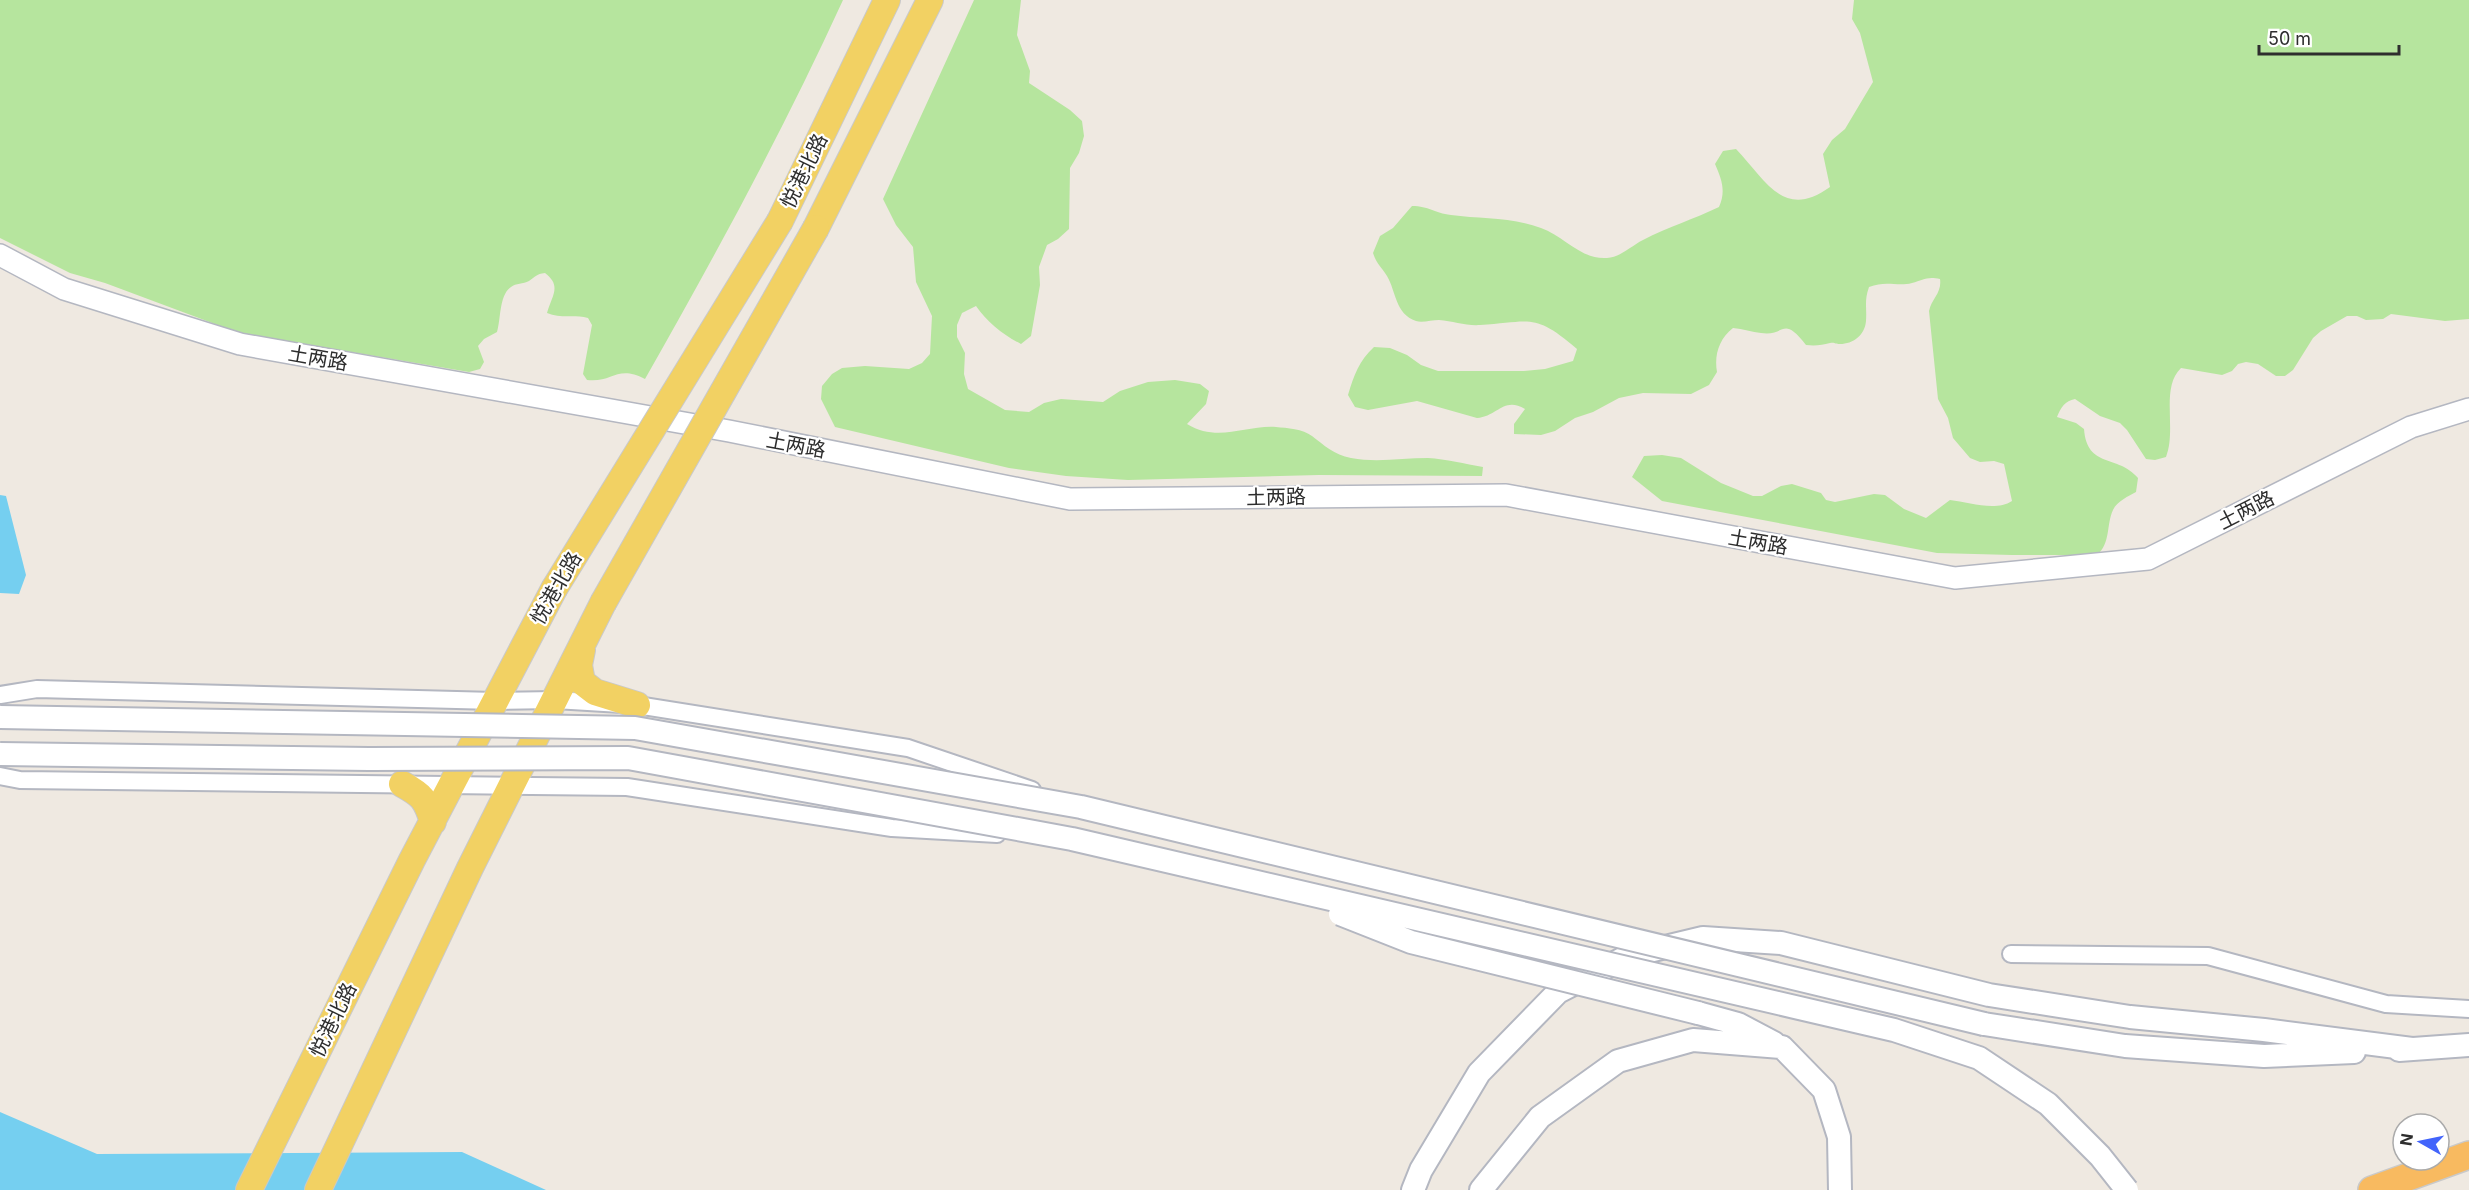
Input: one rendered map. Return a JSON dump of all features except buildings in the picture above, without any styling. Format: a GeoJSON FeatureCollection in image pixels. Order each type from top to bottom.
{"type":"FeatureCollection","features":[{"type":"Feature","properties":{"kind":"highway"},"geometry":{"type":"LineString","coordinates":[[2372,1190],[2469,1155]]}},
{"type":"Feature","properties":{"kind":"main road","name":"悦港北路"},"geometry":{"type":"LineString","coordinates":[[249,1190],[412,860],[554,590],[780,221],[887,0]]}},
{"type":"Feature","properties":{"kind":"main road","name":"悦港北路"},"geometry":{"type":"LineString","coordinates":[[318,1190],[470,868],[603,603],[816,228],[930,0]]}},
{"type":"Feature","properties":{"kind":"main road"},"geometry":{"type":"LineString","coordinates":[[583,643],[579,665],[582,682],[595,692],[637,705]]}},
{"type":"Feature","properties":{"kind":"main road"},"geometry":{"type":"LineString","coordinates":[[0,717],[635,728],[1081,807],[1984,1024],[2125,1046],[2264,1056],[2469,1045]]}},
{"type":"Feature","properties":{"kind":"main road"},"geometry":{"type":"LineString","coordinates":[[0,754],[369,759],[628,758],[1072,839],[1894,1030],[1979,1058],[2048,1104],[2100,1156],[2127,1190]]}},
{"type":"Feature","properties":{"kind":"main road"},"geometry":{"type":"LineString","coordinates":[[402,784],[419,793],[428,805],[433,822]]}},
{"type":"Feature","properties":{"kind":"main road"},"geometry":{"type":"LineString","coordinates":[[1271,887],[1411,942],[1738,1024],[1782,1047],[1824,1090],[1839,1137],[1840,1190]]}},
{"type":"Feature","properties":{"kind":"main road"},"geometry":{"type":"LineString","coordinates":[[1413,1190],[1421,1170],[1479,1073],[1558,992],[1628,956],[1703,938],[1781,944],[1989,995],[2024,1001],[2130,1017],[2264,1030],[2412,1049]]}},
{"type":"Feature","properties":{"kind":"main road"},"geometry":{"type":"LineString","coordinates":[[1481,1190],[1540,1117],[1618,1061],[1693,1040],[1782,1047]]}},
{"type":"Feature","properties":{"kind":"street","name":"土两路"},"geometry":{"type":"LineString","coordinates":[[0,255],[64,288],[240,344],[729,431],[1070,500],[1506,495],[1955,578],[2148,559],[2411,427],[2469,409]]}},
{"type":"Feature","properties":{"kind":"street"},"geometry":{"type":"LineString","coordinates":[[0,695],[37,689],[495,701],[555,700],[637,705],[908,748],[1081,807]]}},
{"type":"Feature","properties":{"kind":"street"},"geometry":{"type":"LineString","coordinates":[[0,776],[20,780],[627,787],[892,828],[1072,839]]}},
{"type":"Feature","properties":{"kind":"street"},"geometry":{"type":"LineString","coordinates":[[2011,954],[2208,956],[2386,1004],[2469,1009]]}},
{"type":"Feature","properties":{"kind":"green space"},"geometry":{"type":"Polygon","coordinates":[[[0,0],[843,0],[748,192],[645,379],[628,373],[587,380],[583,374],[592,325],[588,318],[547,313],[554,287],[553,282],[545,273],[513,286],[507,291],[502,301],[497,332],[484,339],[478,346],[484,362],[480,369],[469,372],[239,333],[105,283],[70,273],[0,238],[0,0]]]}},
{"type":"Feature","properties":{"kind":"green space"},"geometry":{"type":"Polygon","coordinates":[[[974,0],[1021,0],[1017,35],[1030,71],[1029,83],[1070,110],[1082,121],[1084,136],[1079,153],[1070,168],[1069,229],[1047,245],[1039,267],[1040,285],[1031,336],[1021,344],[990,323],[976,306],[962,313],[957,325],[957,337],[965,353],[964,374],[968,389],[1005,410],[1029,412],[1044,403],[1061,399],[1103,402],[1120,391],[1148,382],[1175,380],[1200,384],[1209,391],[1206,404],[1187,424],[1198,430],[1221,433],[1265,427],[1290,428],[1308,434],[1345,457],[1370,460],[1442,459],[1483,467],[1482,476],[1319,475],[1128,480],[1066,476],[1009,468],[835,427],[821,399],[822,386],[832,374],[842,368],[865,366],[909,369],[922,363],[930,354],[932,316],[916,282],[913,247],[896,225],[883,199],[974,0]]]}},
{"type":"Feature","properties":{"kind":"green space"},"geometry":{"type":"Polygon","coordinates":[[[1854,0],[2469,0],[2469,319],[2445,321],[2391,314],[2383,319],[2366,320],[2357,316],[2347,316],[2313,338],[2293,370],[2285,376],[2276,376],[2258,364],[2246,362],[2238,364],[2232,371],[2222,375],[2181,368],[2171,386],[2170,434],[2166,457],[2155,460],[2146,459],[2120,423],[2100,416],[2075,399],[2069,401],[2062,407],[2057,417],[2076,423],[2084,429],[2086,442],[2097,456],[2122,466],[2138,478],[2136,492],[2120,501],[2113,510],[2104,545],[2097,555],[1937,553],[1662,501],[1632,477],[1644,456],[1662,455],[1681,458],[1721,483],[1753,496],[1762,496],[1781,486],[1792,484],[1821,493],[1826,500],[1835,502],[1874,494],[1885,495],[1904,509],[1926,518],[1950,500],[1990,506],[2012,501],[2004,464],[1994,461],[1980,462],[1970,458],[1953,438],[1948,418],[1938,399],[1929,311],[1940,288],[1940,279],[1936,278],[1907,284],[1881,284],[1869,287],[1865,326],[1858,338],[1845,344],[1806,345],[1788,329],[1758,333],[1733,328],[1724,337],[1719,348],[1716,360],[1717,372],[1709,385],[1691,394],[1643,393],[1619,398],[1593,412],[1575,418],[1555,431],[1541,435],[1514,434],[1514,424],[1525,409],[1512,405],[1477,418],[1417,401],[1368,410],[1355,407],[1348,395],[1350,388],[1361,363],[1374,347],[1390,348],[1407,355],[1421,365],[1438,371],[1545,369],[1573,361],[1577,349],[1551,329],[1532,322],[1475,325],[1439,320],[1418,322],[1409,318],[1400,308],[1390,282],[1373,253],[1380,236],[1393,228],[1412,206],[1451,215],[1530,224],[1589,255],[1607,258],[1617,256],[1652,235],[1719,207],[1722,186],[1715,164],[1723,151],[1736,149],[1766,183],[1787,198],[1800,200],[1814,196],[1830,187],[1823,154],[1832,140],[1845,129],[1873,82],[1860,33],[1852,19],[1854,0]]]}},
{"type":"Feature","properties":{"kind":"water"},"geometry":{"type":"Polygon","coordinates":[[[0,495],[6,496],[26,575],[19,594],[0,593],[0,495]]]}},
{"type":"Feature","properties":{"kind":"water"},"geometry":{"type":"Polygon","coordinates":[[[0,1112],[97,1154],[462,1152],[546,1190],[0,1190],[0,1112]]]}}]}
